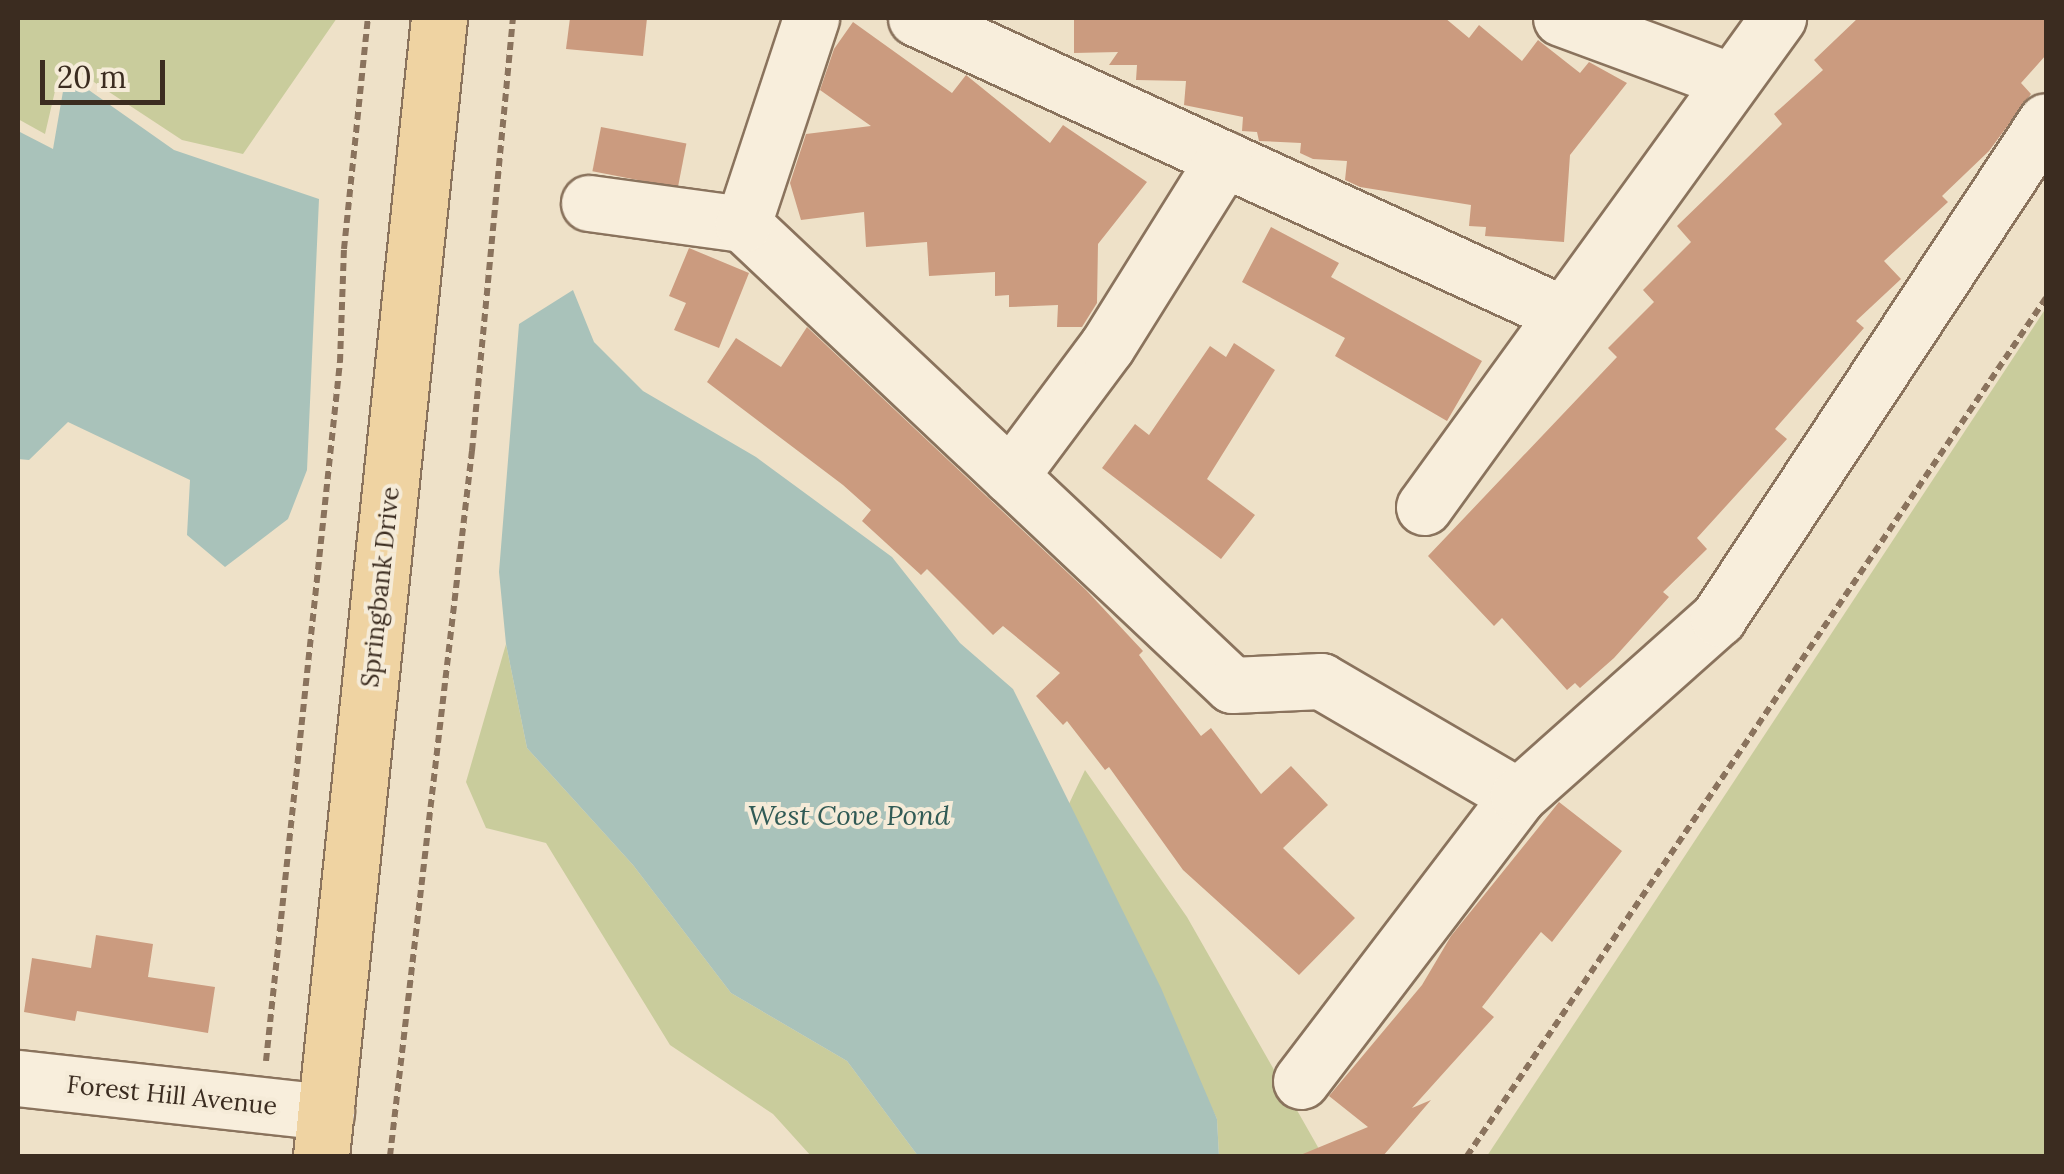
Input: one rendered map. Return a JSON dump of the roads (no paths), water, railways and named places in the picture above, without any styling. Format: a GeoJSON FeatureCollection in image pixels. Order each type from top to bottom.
{"type":"FeatureCollection","features":[{"type":"Feature","properties":{"kind":"main road","name":"Springbank Drive"},"geometry":{"type":"LineString","coordinates":[[324,1134],[439,18]]}},
{"type":"Feature","properties":{"kind":"street"},"geometry":{"type":"LineString","coordinates":[[743,224],[811,18]]}},
{"type":"Feature","properties":{"kind":"street"},"geometry":{"type":"LineString","coordinates":[[916,18],[1563,314]]}},
{"type":"Feature","properties":{"kind":"street"},"geometry":{"type":"LineString","coordinates":[[1561,18],[1731,81]]}},
{"type":"Feature","properties":{"kind":"street"},"geometry":{"type":"LineString","coordinates":[[1424,507],[1778,18]]}},
{"type":"Feature","properties":{"kind":"street"},"geometry":{"type":"LineString","coordinates":[[1300,1081],[1518,796],[1718,618],[2046,121]]}},
{"type":"Feature","properties":{"kind":"street"},"geometry":{"type":"LineString","coordinates":[[1010,476],[1107,346],[1224,159]]}},
{"type":"Feature","properties":{"kind":"street"},"geometry":{"type":"LineString","coordinates":[[588,203],[743,224],[1232,685],[1321,681],[1518,796]]}},
{"type":"Feature","properties":{"kind":"street","name":"Forest Hill Avenue"},"geometry":{"type":"LineString","coordinates":[[18,1078],[261,1104],[324,1134]]}},
{"type":"Feature","properties":{"kind":"water"},"geometry":{"type":"Polygon","coordinates":[[[66,74],[174,150],[319,199],[307,470],[288,519],[225,567],[187,535],[190,480],[68,422],[29,460],[18,459],[18,131],[53,149],[66,74]]]}},
{"type":"Feature","properties":{"kind":"water","name":"West Cove Pond"},"geometry":{"type":"Polygon","coordinates":[[[573,290],[594,342],[643,391],[756,457],[892,557],[960,643],[1013,689],[1161,988],[1217,1119],[1219,1156],[918,1156],[847,1061],[731,993],[633,865],[527,748],[506,644],[499,572],[519,324],[573,290]]]}}]}
